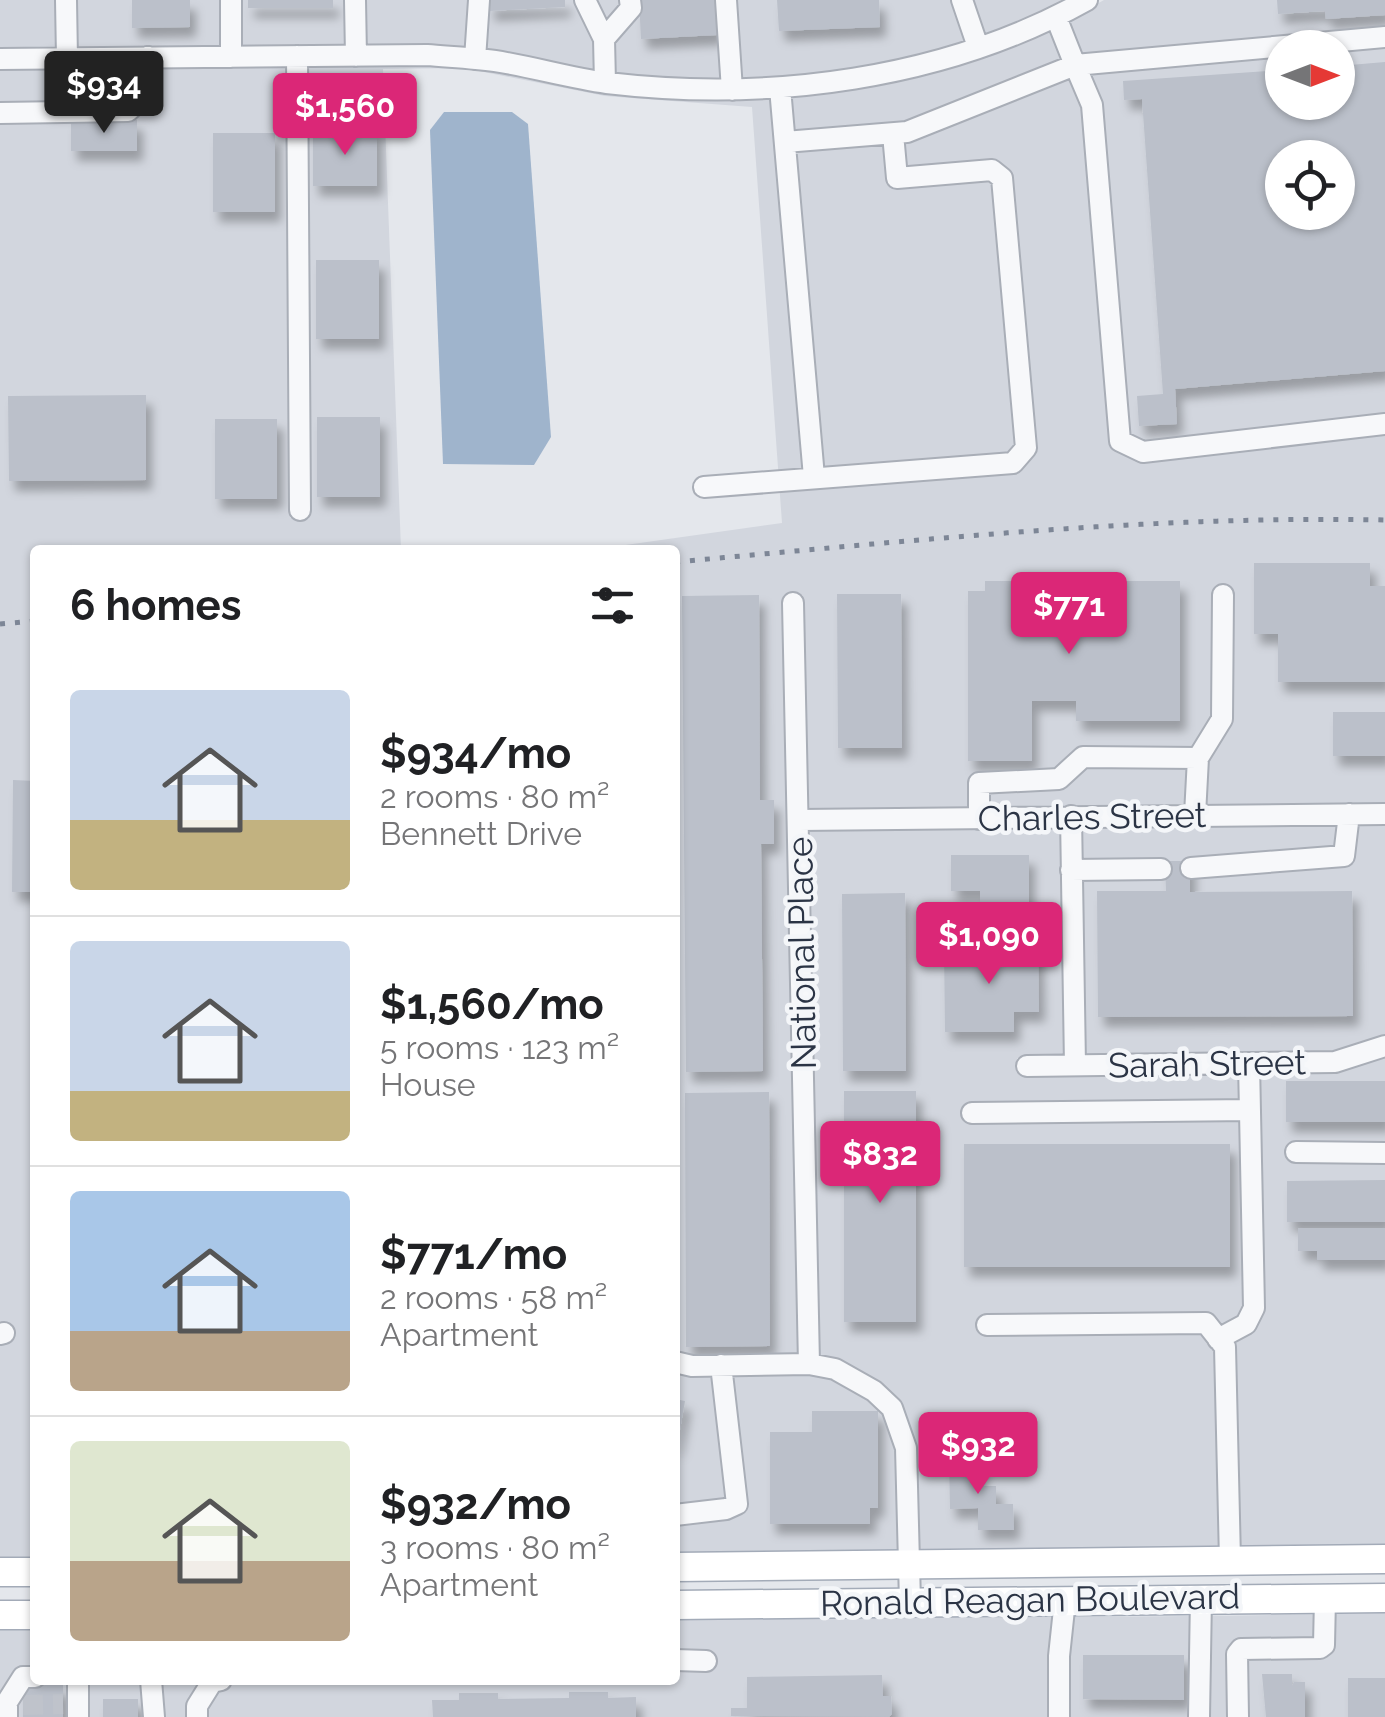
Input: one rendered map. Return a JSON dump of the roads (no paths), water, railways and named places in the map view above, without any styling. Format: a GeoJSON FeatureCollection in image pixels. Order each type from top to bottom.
{"type":"FeatureCollection","features":[{"type":"Feature","properties":{"kind":"main road","name":"Ronald Reagan Boulevard"},"geometry":{"type":"LineString","coordinates":[[680,1566],[1385,1560]]}},
{"type":"Feature","properties":{"kind":"main road"},"geometry":{"type":"LineString","coordinates":[[0,1572],[30,1572]]}},
{"type":"Feature","properties":{"kind":"main road","name":"Ronald Reagan Boulevard"},"geometry":{"type":"LineString","coordinates":[[680,1605],[1385,1598]]}},
{"type":"Feature","properties":{"kind":"main road"},"geometry":{"type":"LineString","coordinates":[[0,1615],[30,1615]]}},
{"type":"Feature","properties":{"kind":"street"},"geometry":{"type":"LineString","coordinates":[[66,0],[67,58]]}},
{"type":"Feature","properties":{"kind":"street"},"geometry":{"type":"LineString","coordinates":[[231,0],[232,57]]}},
{"type":"Feature","properties":{"kind":"street"},"geometry":{"type":"LineString","coordinates":[[355,0],[356,56]]}},
{"type":"Feature","properties":{"kind":"street"},"geometry":{"type":"LineString","coordinates":[[475,59],[479,0]]}},
{"type":"Feature","properties":{"kind":"street"},"geometry":{"type":"LineString","coordinates":[[585,0],[604,39],[604,82]]}},
{"type":"Feature","properties":{"kind":"street"},"geometry":{"type":"LineString","coordinates":[[604,39],[631,8],[630,0]]}},
{"type":"Feature","properties":{"kind":"street"},"geometry":{"type":"LineString","coordinates":[[726,0],[732,90]]}},
{"type":"Feature","properties":{"kind":"street"},"geometry":{"type":"LineString","coordinates":[[962,0],[978,47]]}},
{"type":"Feature","properties":{"kind":"street"},"geometry":{"type":"LineString","coordinates":[[0,59],[427,55],[475,59],[604,82],[732,90],[780,88],[873,74],[978,47],[1056,18],[1087,0]]}},
{"type":"Feature","properties":{"kind":"street"},"geometry":{"type":"LineString","coordinates":[[1056,18],[1092,105],[1120,441],[1143,452],[1385,424]]}},
{"type":"Feature","properties":{"kind":"street"},"geometry":{"type":"LineString","coordinates":[[785,142],[907,132],[1075,65],[1385,37]]}},
{"type":"Feature","properties":{"kind":"street"},"geometry":{"type":"LineString","coordinates":[[296,56],[300,510]]}},
{"type":"Feature","properties":{"kind":"street"},"geometry":{"type":"LineString","coordinates":[[0,113],[128,111],[142,99],[148,58]]}},
{"type":"Feature","properties":{"kind":"street"},"geometry":{"type":"LineString","coordinates":[[780,88],[814,477]]}},
{"type":"Feature","properties":{"kind":"street"},"geometry":{"type":"LineString","coordinates":[[704,487],[1013,462],[1026,448],[1002,178],[992,170],[897,178],[893,134]]}},
{"type":"Feature","properties":{"kind":"street"},"geometry":{"type":"LineString","coordinates":[[1196,814],[1198,758],[1222,719],[1223,596]]}},
{"type":"Feature","properties":{"kind":"street","name":"National Place"},"geometry":{"type":"LineString","coordinates":[[793,603],[809,1364]]}},
{"type":"Feature","properties":{"kind":"street"},"geometry":{"type":"LineString","coordinates":[[979,819],[978,783],[1058,778],[1083,757],[1198,758]]}},
{"type":"Feature","properties":{"kind":"street"},"geometry":{"type":"LineString","coordinates":[[1058,778],[1072,870],[1075,1065]]}},
{"type":"Feature","properties":{"kind":"street"},"geometry":{"type":"LineString","coordinates":[[1191,868],[1344,856],[1349,814]]}},
{"type":"Feature","properties":{"kind":"street","name":"Charles Street"},"geometry":{"type":"LineString","coordinates":[[800,820],[1385,814]]}},
{"type":"Feature","properties":{"kind":"street"},"geometry":{"type":"LineString","coordinates":[[1072,870],[1162,869]]}},
{"type":"Feature","properties":{"kind":"street","name":"Sarah Street"},"geometry":{"type":"LineString","coordinates":[[1027,1066],[1335,1062],[1385,1046]]}},
{"type":"Feature","properties":{"kind":"street"},"geometry":{"type":"LineString","coordinates":[[1218,1338],[1246,1324],[1254,1308],[1249,1063]]}},
{"type":"Feature","properties":{"kind":"street"},"geometry":{"type":"LineString","coordinates":[[972,1113],[1250,1110]]}},
{"type":"Feature","properties":{"kind":"street"},"geometry":{"type":"LineString","coordinates":[[1296,1152],[1385,1153]]}},
{"type":"Feature","properties":{"kind":"street"},"geometry":{"type":"LineString","coordinates":[[987,1325],[1206,1323],[1226,1348],[1230,1560]]}},
{"type":"Feature","properties":{"kind":"street"},"geometry":{"type":"LineString","coordinates":[[680,1363],[809,1364],[835,1369],[874,1390],[892,1408],[906,1448],[910,1602]]}},
{"type":"Feature","properties":{"kind":"street"},"geometry":{"type":"LineString","coordinates":[[680,1515],[726,1510],[736,1504],[720,1366]]}},
{"type":"Feature","properties":{"kind":"street"},"geometry":{"type":"LineString","coordinates":[[1199,1717],[1201,1598]]}},
{"type":"Feature","properties":{"kind":"street"},"geometry":{"type":"LineString","coordinates":[[1238,1717],[1237,1654],[1241,1649],[1320,1648],[1324,1645],[1326,1598]]}},
{"type":"Feature","properties":{"kind":"street"},"geometry":{"type":"LineString","coordinates":[[1059,1717],[1058,1656],[1065,1600]]}},
{"type":"Feature","properties":{"kind":"street"},"geometry":{"type":"LineString","coordinates":[[680,1660],[706,1660]]}},
{"type":"Feature","properties":{"kind":"street"},"geometry":{"type":"LineString","coordinates":[[13,1709],[22,1677],[30,1677]]}},
{"type":"Feature","properties":{"kind":"street"},"geometry":{"type":"LineString","coordinates":[[151,1685],[154,1717]]}},
{"type":"Feature","properties":{"kind":"street"},"geometry":{"type":"LineString","coordinates":[[198,1717],[197,1706],[210,1685]]}},
{"type":"Feature","properties":{"kind":"water"},"geometry":{"type":"Polygon","coordinates":[[[444,112],[512,112],[528,124],[551,437],[534,465],[443,464],[430,130],[444,112]]]}},
{"type":"Feature","properties":{"kind":"tunnel"},"geometry":{"type":"LineString","coordinates":[[23,1705],[63,1704]]}},
{"type":"Feature","properties":{"kind":"railway"},"geometry":{"type":"LineString","coordinates":[[680,562],[1118,526],[1385,520]]}},
{"type":"Feature","properties":{"kind":"railway"},"geometry":{"type":"LineString","coordinates":[[0,624],[30,621]]}}]}
